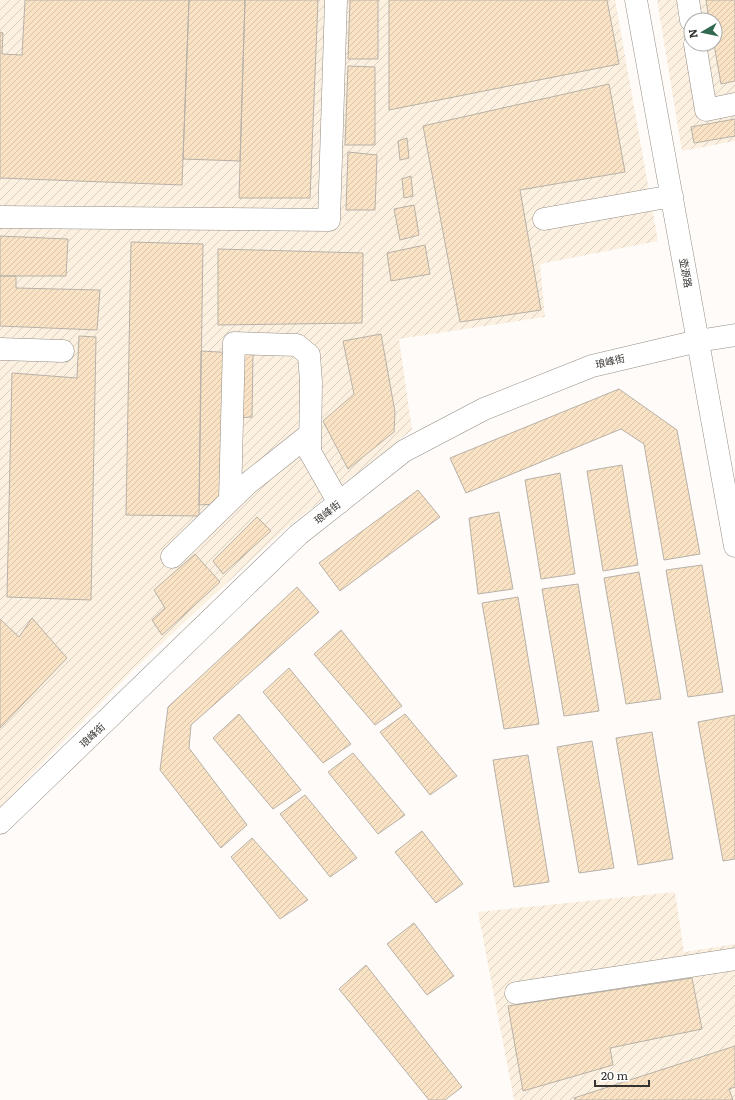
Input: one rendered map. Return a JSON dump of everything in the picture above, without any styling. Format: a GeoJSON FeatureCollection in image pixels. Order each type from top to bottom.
{"type":"FeatureCollection","features":[{"type":"Feature","properties":{"kind":"street"},"geometry":{"type":"LineString","coordinates":[[0,216],[330,220],[336,0]]}},
{"type":"Feature","properties":{"kind":"street","name":"壶源路"},"geometry":{"type":"LineString","coordinates":[[636,0],[735,546]]}},
{"type":"Feature","properties":{"kind":"street"},"geometry":{"type":"LineString","coordinates":[[688,0],[690,12]]}},
{"type":"Feature","properties":{"kind":"street"},"geometry":{"type":"LineString","coordinates":[[696,52],[706,110],[735,104]]}},
{"type":"Feature","properties":{"kind":"street"},"geometry":{"type":"LineString","coordinates":[[544,219],[672,196]]}},
{"type":"Feature","properties":{"kind":"street","name":"琅峰街"},"geometry":{"type":"LineString","coordinates":[[0,823],[298,535],[404,451],[484,409],[592,366],[698,341],[735,335]]}},
{"type":"Feature","properties":{"kind":"street"},"geometry":{"type":"LineString","coordinates":[[230,500],[234,343],[297,345],[309,355],[311,382],[310,452],[339,503]]}},
{"type":"Feature","properties":{"kind":"street"},"geometry":{"type":"LineString","coordinates":[[0,349],[63,351]]}},
{"type":"Feature","properties":{"kind":"street"},"geometry":{"type":"LineString","coordinates":[[172,557],[247,484],[310,434]]}},
{"type":"Feature","properties":{"kind":"street"},"geometry":{"type":"LineString","coordinates":[[516,993],[735,960]]}},
{"type":"Feature","properties":{"kind":"shaded area"},"geometry":{"type":"Polygon","coordinates":[[[0,0],[615,0],[658,241],[540,264],[545,317],[399,339],[412,430],[285,529],[133,670],[0,807],[0,0]]]}},
{"type":"Feature","properties":{"kind":"shaded area"},"geometry":{"type":"Polygon","coordinates":[[[657,0],[735,0],[735,141],[682,151],[657,0]]]}},
{"type":"Feature","properties":{"kind":"shaded area"},"geometry":{"type":"Polygon","coordinates":[[[675,892],[684,952],[735,944],[735,1100],[514,1100],[478,912],[675,892]]]}},
{"type":"Feature","properties":{"kind":"building"},"geometry":{"type":"Polygon","coordinates":[[[25,0],[189,0],[182,185],[0,178],[0,32],[3,33],[2,54],[22,55],[25,0]]]}},
{"type":"Feature","properties":{"kind":"building"},"geometry":{"type":"Polygon","coordinates":[[[189,0],[245,0],[240,161],[183,159],[189,0]]]}},
{"type":"Feature","properties":{"kind":"building"},"geometry":{"type":"Polygon","coordinates":[[[245,0],[318,0],[310,198],[239,198],[245,0]]]}},
{"type":"Feature","properties":{"kind":"building"},"geometry":{"type":"Polygon","coordinates":[[[350,0],[378,0],[378,59],[348,59],[350,0]]]}},
{"type":"Feature","properties":{"kind":"building"},"geometry":{"type":"Polygon","coordinates":[[[389,0],[607,0],[619,64],[389,110],[389,0]]]}},
{"type":"Feature","properties":{"kind":"building"},"geometry":{"type":"Polygon","coordinates":[[[706,0],[735,0],[735,81],[721,84],[715,52],[723,52],[723,12],[708,12],[706,0]]]}},
{"type":"Feature","properties":{"kind":"building"},"geometry":{"type":"Polygon","coordinates":[[[348,66],[375,67],[375,145],[345,145],[348,66]]]}},
{"type":"Feature","properties":{"kind":"building"},"geometry":{"type":"Polygon","coordinates":[[[609,84],[625,172],[520,190],[541,310],[460,322],[423,126],[609,84]]]}},
{"type":"Feature","properties":{"kind":"building"},"geometry":{"type":"Polygon","coordinates":[[[735,119],[735,136],[694,143],[691,127],[735,119]]]}},
{"type":"Feature","properties":{"kind":"building"},"geometry":{"type":"Polygon","coordinates":[[[407,138],[409,158],[400,160],[398,141],[407,138]]]}},
{"type":"Feature","properties":{"kind":"building"},"geometry":{"type":"Polygon","coordinates":[[[348,152],[377,155],[375,210],[346,210],[348,152]]]}},
{"type":"Feature","properties":{"kind":"building"},"geometry":{"type":"Polygon","coordinates":[[[411,176],[413,196],[404,198],[402,179],[411,176]]]}},
{"type":"Feature","properties":{"kind":"building"},"geometry":{"type":"Polygon","coordinates":[[[414,205],[419,235],[400,240],[394,209],[414,205]]]}},
{"type":"Feature","properties":{"kind":"building"},"geometry":{"type":"Polygon","coordinates":[[[0,236],[68,239],[66,276],[0,276],[0,236]]]}},
{"type":"Feature","properties":{"kind":"building"},"geometry":{"type":"Polygon","coordinates":[[[131,242],[203,244],[199,516],[126,515],[131,242]]]}},
{"type":"Feature","properties":{"kind":"building"},"geometry":{"type":"Polygon","coordinates":[[[425,245],[430,274],[391,281],[387,253],[425,245]]]}},
{"type":"Feature","properties":{"kind":"building"},"geometry":{"type":"Polygon","coordinates":[[[218,249],[363,253],[362,323],[218,325],[218,249]]]}},
{"type":"Feature","properties":{"kind":"building"},"geometry":{"type":"Polygon","coordinates":[[[0,276],[16,276],[16,288],[100,290],[97,330],[0,326],[0,276]]]}},
{"type":"Feature","properties":{"kind":"building"},"geometry":{"type":"Polygon","coordinates":[[[381,334],[395,412],[394,432],[348,469],[323,421],[354,394],[343,341],[381,334]]]}},
{"type":"Feature","properties":{"kind":"building"},"geometry":{"type":"Polygon","coordinates":[[[79,336],[96,337],[91,600],[7,597],[12,373],[77,378],[79,336]]]}},
{"type":"Feature","properties":{"kind":"building"},"geometry":{"type":"Polygon","coordinates":[[[201,351],[253,354],[252,417],[222,419],[219,504],[199,505],[201,351]]]}},
{"type":"Feature","properties":{"kind":"building"},"geometry":{"type":"Polygon","coordinates":[[[619,389],[677,430],[700,554],[664,560],[644,444],[621,429],[466,493],[450,458],[619,389]]]}},
{"type":"Feature","properties":{"kind":"building"},"geometry":{"type":"Polygon","coordinates":[[[622,465],[638,565],[603,571],[587,471],[622,465]]]}},
{"type":"Feature","properties":{"kind":"building"},"geometry":{"type":"Polygon","coordinates":[[[560,473],[575,574],[541,579],[525,480],[560,473]]]}},
{"type":"Feature","properties":{"kind":"building"},"geometry":{"type":"Polygon","coordinates":[[[418,490],[440,517],[340,591],[319,563],[418,490]]]}},
{"type":"Feature","properties":{"kind":"building"},"geometry":{"type":"Polygon","coordinates":[[[499,512],[513,589],[478,594],[469,518],[499,512]]]}},
{"type":"Feature","properties":{"kind":"building"},"geometry":{"type":"Polygon","coordinates":[[[257,517],[271,531],[223,574],[213,561],[257,517]]]}},
{"type":"Feature","properties":{"kind":"building"},"geometry":{"type":"Polygon","coordinates":[[[195,554],[220,582],[162,635],[152,620],[165,608],[154,590],[195,554]]]}},
{"type":"Feature","properties":{"kind":"building"},"geometry":{"type":"Polygon","coordinates":[[[702,565],[723,692],[688,697],[666,570],[702,565]]]}},
{"type":"Feature","properties":{"kind":"building"},"geometry":{"type":"Polygon","coordinates":[[[639,572],[661,699],[626,704],[604,578],[639,572]]]}},
{"type":"Feature","properties":{"kind":"building"},"geometry":{"type":"Polygon","coordinates":[[[578,584],[599,711],[564,716],[542,589],[578,584]]]}},
{"type":"Feature","properties":{"kind":"building"},"geometry":{"type":"Polygon","coordinates":[[[297,587],[319,612],[191,725],[189,748],[247,825],[221,848],[160,770],[168,707],[297,587]]]}},
{"type":"Feature","properties":{"kind":"building"},"geometry":{"type":"Polygon","coordinates":[[[518,597],[539,724],[504,729],[482,603],[518,597]]]}},
{"type":"Feature","properties":{"kind":"building"},"geometry":{"type":"Polygon","coordinates":[[[32,618],[67,658],[0,728],[0,619],[19,637],[32,618]]]}},
{"type":"Feature","properties":{"kind":"building"},"geometry":{"type":"Polygon","coordinates":[[[341,630],[402,706],[375,725],[314,654],[341,630]]]}},
{"type":"Feature","properties":{"kind":"building"},"geometry":{"type":"Polygon","coordinates":[[[289,668],[351,744],[323,763],[263,692],[289,668]]]}},
{"type":"Feature","properties":{"kind":"building"},"geometry":{"type":"Polygon","coordinates":[[[239,714],[301,790],[273,809],[213,738],[239,714]]]}},
{"type":"Feature","properties":{"kind":"building"},"geometry":{"type":"Polygon","coordinates":[[[405,714],[457,776],[430,795],[380,732],[405,714]]]}},
{"type":"Feature","properties":{"kind":"building"},"geometry":{"type":"Polygon","coordinates":[[[735,715],[735,859],[723,861],[698,722],[735,715]]]}},
{"type":"Feature","properties":{"kind":"building"},"geometry":{"type":"Polygon","coordinates":[[[652,732],[673,859],[638,865],[616,738],[652,732]]]}},
{"type":"Feature","properties":{"kind":"building"},"geometry":{"type":"Polygon","coordinates":[[[592,741],[614,868],[579,873],[557,747],[592,741]]]}},
{"type":"Feature","properties":{"kind":"building"},"geometry":{"type":"Polygon","coordinates":[[[353,753],[405,815],[378,834],[328,772],[353,753]]]}},
{"type":"Feature","properties":{"kind":"building"},"geometry":{"type":"Polygon","coordinates":[[[528,755],[549,882],[514,887],[493,760],[528,755]]]}},
{"type":"Feature","properties":{"kind":"building"},"geometry":{"type":"Polygon","coordinates":[[[305,795],[357,858],[330,877],[280,814],[305,795]]]}},
{"type":"Feature","properties":{"kind":"building"},"geometry":{"type":"Polygon","coordinates":[[[422,831],[463,884],[436,903],[395,852],[422,831]]]}},
{"type":"Feature","properties":{"kind":"building"},"geometry":{"type":"Polygon","coordinates":[[[252,838],[308,900],[280,919],[231,857],[252,838]]]}},
{"type":"Feature","properties":{"kind":"building"},"geometry":{"type":"Polygon","coordinates":[[[414,923],[454,976],[427,995],[387,944],[414,923]]]}},
{"type":"Feature","properties":{"kind":"building"},"geometry":{"type":"Polygon","coordinates":[[[366,965],[462,1087],[445,1100],[429,1100],[339,989],[366,965]]]}},
{"type":"Feature","properties":{"kind":"building"},"geometry":{"type":"Polygon","coordinates":[[[692,978],[702,1029],[610,1048],[613,1065],[523,1091],[508,1006],[692,978]]]}},
{"type":"Feature","properties":{"kind":"building"},"geometry":{"type":"Polygon","coordinates":[[[735,1046],[735,1087],[729,1089],[733,1100],[575,1100],[574,1098],[735,1046]]]}}]}
